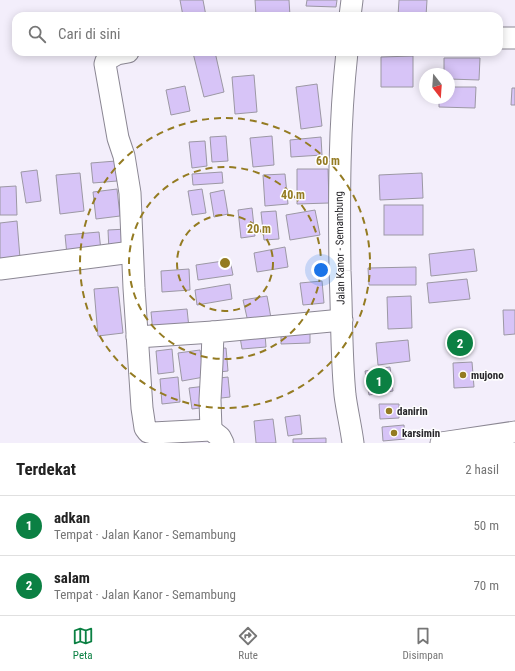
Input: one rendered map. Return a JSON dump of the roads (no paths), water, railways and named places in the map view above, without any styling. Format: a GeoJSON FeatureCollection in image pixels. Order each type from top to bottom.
{"type":"FeatureCollection","features":[{"type":"Feature","properties":{"kind":"street"},"geometry":{"type":"LineString","coordinates":[[350,12],[352,0]]}},
{"type":"Feature","properties":{"kind":"street"},"geometry":{"type":"LineString","coordinates":[[503,38],[515,38]]}},
{"type":"Feature","properties":{"kind":"street"},"geometry":{"type":"LineString","coordinates":[[115,56],[106,61],[105,64],[118,138],[124,156],[130,193],[132,252],[142,408],[146,430],[148,432],[217,437],[210,400],[213,332]]}},
{"type":"Feature","properties":{"kind":"street","name":"Jalan Kanor - Semambung"},"geometry":{"type":"LineString","coordinates":[[347,56],[341,135],[339,208],[342,357],[353,443]]}},
{"type":"Feature","properties":{"kind":"street"},"geometry":{"type":"LineString","coordinates":[[0,269],[132,252]]}},
{"type":"Feature","properties":{"kind":"street"},"geometry":{"type":"LineString","coordinates":[[137,337],[213,332],[342,320]]}},
{"type":"Feature","properties":{"kind":"street"},"geometry":{"type":"LineString","coordinates":[[441,443],[515,432]]}},
{"type":"Feature","properties":{"kind":"place","name":"salam"},"geometry":{"type":"Point","coordinates":[460,343]}},
{"type":"Feature","properties":{"kind":"place","name":"mujono"},"geometry":{"type":"Point","coordinates":[463,375]}},
{"type":"Feature","properties":{"kind":"place","name":"adkan"},"geometry":{"type":"Point","coordinates":[379,381]}},
{"type":"Feature","properties":{"kind":"place","name":"danirin"},"geometry":{"type":"Point","coordinates":[389,411]}},
{"type":"Feature","properties":{"kind":"place","name":"karsimin"},"geometry":{"type":"Point","coordinates":[394,433]}}]}
